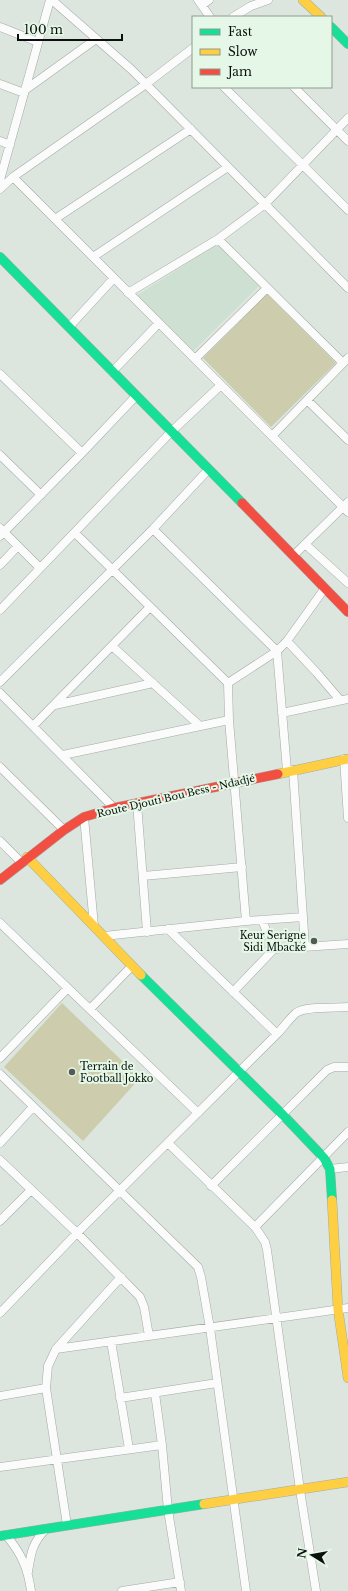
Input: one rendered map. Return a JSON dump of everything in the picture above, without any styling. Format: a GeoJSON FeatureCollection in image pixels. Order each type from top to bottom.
{"type":"FeatureCollection","features":[{"type":"Feature","properties":{"kind":"street"},"geometry":{"type":"LineString","coordinates":[[0,180],[51,0],[146,84],[348,288]]}},
{"type":"Feature","properties":{"kind":"street"},"geometry":{"type":"LineString","coordinates":[[209,16],[200,3],[210,0]]}},
{"type":"Feature","properties":{"kind":"street"},"geometry":{"type":"LineString","coordinates":[[235,16],[249,3],[268,0]]}},
{"type":"Feature","properties":{"kind":"street"},"geometry":{"type":"LineString","coordinates":[[303,0],[319,16]]}},
{"type":"Feature","properties":{"kind":"street"},"geometry":{"type":"LineString","coordinates":[[0,27],[38,42]]}},
{"type":"Feature","properties":{"kind":"street"},"geometry":{"type":"LineString","coordinates":[[332,28],[348,44]]}},
{"type":"Feature","properties":{"kind":"street"},"geometry":{"type":"LineString","coordinates":[[25,91],[96,39]]}},
{"type":"Feature","properties":{"kind":"street"},"geometry":{"type":"LineString","coordinates":[[0,189],[13,177],[191,52]]}},
{"type":"Feature","properties":{"kind":"street"},"geometry":{"type":"LineString","coordinates":[[0,84],[25,91]]}},
{"type":"Feature","properties":{"kind":"street"},"geometry":{"type":"LineString","coordinates":[[225,88],[348,210]]}},
{"type":"Feature","properties":{"kind":"street"},"geometry":{"type":"LineString","coordinates":[[295,88],[348,140]]}},
{"type":"Feature","properties":{"kind":"street"},"geometry":{"type":"LineString","coordinates":[[128,292],[218,238],[265,204],[348,118]]}},
{"type":"Feature","properties":{"kind":"street"},"geometry":{"type":"LineString","coordinates":[[55,219],[191,129]]}},
{"type":"Feature","properties":{"kind":"street"},"geometry":{"type":"LineString","coordinates":[[0,142],[10,145]]}},
{"type":"Feature","properties":{"kind":"street"},"geometry":{"type":"LineString","coordinates":[[93,257],[228,167]]}},
{"type":"Feature","properties":{"kind":"street"},"geometry":{"type":"LineString","coordinates":[[13,177],[272,436],[346,507],[293,556]]}},
{"type":"Feature","properties":{"kind":"street"},"geometry":{"type":"LineString","coordinates":[[218,238],[267,288],[346,360],[272,436]]}},
{"type":"Feature","properties":{"kind":"street"},"geometry":{"type":"LineString","coordinates":[[0,257],[348,612]]}},
{"type":"Feature","properties":{"kind":"street"},"geometry":{"type":"LineString","coordinates":[[69,327],[114,278]]}},
{"type":"Feature","properties":{"kind":"street"},"geometry":{"type":"LineString","coordinates":[[195,359],[267,288]]}},
{"type":"Feature","properties":{"kind":"street"},"geometry":{"type":"LineString","coordinates":[[112,372],[159,323]]}},
{"type":"Feature","properties":{"kind":"street"},"geometry":{"type":"LineString","coordinates":[[0,374],[82,453]]}},
{"type":"Feature","properties":{"kind":"street"},"geometry":{"type":"LineString","coordinates":[[0,610],[171,432],[221,385]]}},
{"type":"Feature","properties":{"kind":"street"},"geometry":{"type":"LineString","coordinates":[[40,568],[18,546],[1,532],[41,495],[136,396]]}},
{"type":"Feature","properties":{"kind":"street"},"geometry":{"type":"LineString","coordinates":[[307,400],[347,436]]}},
{"type":"Feature","properties":{"kind":"street"},"geometry":{"type":"LineString","coordinates":[[0,455],[41,495]]}},
{"type":"Feature","properties":{"kind":"street"},"geometry":{"type":"LineString","coordinates":[[0,682],[153,529],[208,470]]}},
{"type":"Feature","properties":{"kind":"street"},"geometry":{"type":"LineString","coordinates":[[153,529],[277,651],[282,713],[290,771],[305,947]]}},
{"type":"Feature","properties":{"kind":"street"},"geometry":{"type":"LineString","coordinates":[[75,533],[228,683],[229,720],[246,921]]}},
{"type":"Feature","properties":{"kind":"street"},"geometry":{"type":"LineString","coordinates":[[305,544],[348,583]]}},
{"type":"Feature","properties":{"kind":"street"},"geometry":{"type":"LineString","coordinates":[[0,565],[18,546]]}},
{"type":"Feature","properties":{"kind":"street"},"geometry":{"type":"LineString","coordinates":[[228,683],[277,651],[325,588]]}},
{"type":"Feature","properties":{"kind":"street"},"geometry":{"type":"LineString","coordinates":[[33,726],[150,607]]}},
{"type":"Feature","properties":{"kind":"street"},"geometry":{"type":"LineString","coordinates":[[286,641],[344,700]]}},
{"type":"Feature","properties":{"kind":"street"},"geometry":{"type":"LineString","coordinates":[[112,646],[200,726]]}},
{"type":"Feature","properties":{"kind":"street"},"geometry":{"type":"LineString","coordinates":[[55,705],[153,683]]}},
{"type":"Feature","properties":{"kind":"street"},"geometry":{"type":"LineString","coordinates":[[0,693],[114,808]]}},
{"type":"Feature","properties":{"kind":"street"},"geometry":{"type":"LineString","coordinates":[[282,713],[344,700]]}},
{"type":"Feature","properties":{"kind":"street"},"geometry":{"type":"LineString","coordinates":[[63,756],[229,720]]}},
{"type":"Feature","properties":{"kind":"street"},"geometry":{"type":"LineString","coordinates":[[346,759],[348,818]]}},
{"type":"Feature","properties":{"kind":"street","name":"Route Djouti Bou Bess - Ndadjé"},"geometry":{"type":"LineString","coordinates":[[0,880],[64,830],[84,817],[114,808],[346,759]]}},
{"type":"Feature","properties":{"kind":"street"},"geometry":{"type":"LineString","coordinates":[[0,768],[64,830]]}},
{"type":"Feature","properties":{"kind":"street"},"geometry":{"type":"LineString","coordinates":[[137,803],[147,932]]}},
{"type":"Feature","properties":{"kind":"street"},"geometry":{"type":"LineString","coordinates":[[84,817],[94,926]]}},
{"type":"Feature","properties":{"kind":"street"},"geometry":{"type":"LineString","coordinates":[[0,841],[24,860],[94,926],[324,1158],[330,1169],[338,1309],[348,1378]]}},
{"type":"Feature","properties":{"kind":"street"},"geometry":{"type":"LineString","coordinates":[[143,876],[242,867]]}},
{"type":"Feature","properties":{"kind":"street"},"geometry":{"type":"LineString","coordinates":[[104,936],[246,921],[303,918]]}},
{"type":"Feature","properties":{"kind":"street"},"geometry":{"type":"LineString","coordinates":[[262,920],[274,950]]}},
{"type":"Feature","properties":{"kind":"street"},"geometry":{"type":"LineString","coordinates":[[0,923],[198,1113]]}},
{"type":"Feature","properties":{"kind":"street"},"geometry":{"type":"LineString","coordinates":[[168,930],[277,1034]]}},
{"type":"Feature","properties":{"kind":"street"},"geometry":{"type":"LineString","coordinates":[[233,992],[274,950],[348,944]]}},
{"type":"Feature","properties":{"kind":"street"},"geometry":{"type":"LineString","coordinates":[[90,1009],[132,966]]}},
{"type":"Feature","properties":{"kind":"street"},"geometry":{"type":"LineString","coordinates":[[0,1058],[68,988]]}},
{"type":"Feature","properties":{"kind":"street"},"geometry":{"type":"LineString","coordinates":[[0,1314],[77,1233],[277,1034],[295,1014],[301,1010],[348,1007]]}},
{"type":"Feature","properties":{"kind":"street"},"geometry":{"type":"LineString","coordinates":[[212,1186],[327,1070],[348,1067]]}},
{"type":"Feature","properties":{"kind":"street"},"geometry":{"type":"LineString","coordinates":[[0,1074],[198,1267],[201,1276],[210,1328],[246,1591]]}},
{"type":"Feature","properties":{"kind":"street"},"geometry":{"type":"LineString","coordinates":[[0,1143],[34,1107]]}},
{"type":"Feature","properties":{"kind":"street"},"geometry":{"type":"LineString","coordinates":[[255,1227],[348,1132]]}},
{"type":"Feature","properties":{"kind":"street"},"geometry":{"type":"LineString","coordinates":[[168,1143],[255,1227],[267,1250],[300,1490],[316,1591]]}},
{"type":"Feature","properties":{"kind":"street"},"geometry":{"type":"LineString","coordinates":[[0,1160],[77,1233],[121,1277],[143,1302],[149,1336]]}},
{"type":"Feature","properties":{"kind":"street"},"geometry":{"type":"LineString","coordinates":[[330,1169],[348,1167]]}},
{"type":"Feature","properties":{"kind":"street"},"geometry":{"type":"LineString","coordinates":[[0,1221],[31,1190]]}},
{"type":"Feature","properties":{"kind":"street"},"geometry":{"type":"LineString","coordinates":[[67,1525],[46,1388],[48,1366],[56,1349],[121,1277]]}},
{"type":"Feature","properties":{"kind":"street"},"geometry":{"type":"LineString","coordinates":[[56,1349],[348,1308]]}},
{"type":"Feature","properties":{"kind":"street"},"geometry":{"type":"LineString","coordinates":[[111,1341],[129,1449]]}},
{"type":"Feature","properties":{"kind":"street"},"geometry":{"type":"LineString","coordinates":[[120,1398],[217,1383]]}},
{"type":"Feature","properties":{"kind":"street"},"geometry":{"type":"LineString","coordinates":[[0,1396],[46,1388]]}},
{"type":"Feature","properties":{"kind":"street"},"geometry":{"type":"LineString","coordinates":[[155,1393],[162,1445],[168,1510],[181,1591]]}},
{"type":"Feature","properties":{"kind":"street"},"geometry":{"type":"LineString","coordinates":[[0,1467],[162,1445]]}},
{"type":"Feature","properties":{"kind":"street"},"geometry":{"type":"LineString","coordinates":[[3,1536],[348,1482]]}},
{"type":"Feature","properties":{"kind":"street"},"geometry":{"type":"LineString","coordinates":[[28,1573],[34,1544],[46,1529]]}},
{"type":"Feature","properties":{"kind":"street"},"geometry":{"type":"LineString","coordinates":[[3,1536],[22,1556],[28,1573],[31,1591]]}},
{"type":"Feature","properties":{"kind":"street"},"geometry":{"type":"LineString","coordinates":[[122,1591],[180,1582]]}},
{"type":"Feature","properties":{"kind":"shaded area"},"geometry":{"type":"Polygon","coordinates":[[[217,244],[259,286],[192,352],[136,296],[217,244]]]}},
{"type":"Feature","properties":{"kind":"shaded area"},"geometry":{"type":"Polygon","coordinates":[[[267,294],[336,363],[271,427],[203,358],[267,294]]]}},
{"type":"Feature","properties":{"kind":"shaded area","name":"Terrain de Football Jokko"},"geometry":{"type":"Polygon","coordinates":[[[62,1003],[140,1078],[83,1141],[4,1067],[62,1003]]]}},
{"type":"Feature","properties":{"kind":"traffic: fast"},"geometry":{"type":"LineString","coordinates":[[332,28],[348,44]]}},
{"type":"Feature","properties":{"kind":"traffic: fast"},"geometry":{"type":"LineString","coordinates":[[0,257],[242,503]]}},
{"type":"Feature","properties":{"kind":"traffic: fast"},"geometry":{"type":"LineString","coordinates":[[141,975],[283,1115],[324,1158],[330,1169],[332,1200]]}},
{"type":"Feature","properties":{"kind":"traffic: fast"},"geometry":{"type":"LineString","coordinates":[[0,1536],[204,1504]]}},
{"type":"Feature","properties":{"kind":"traffic: slow"},"geometry":{"type":"LineString","coordinates":[[303,0],[320,16]]}},
{"type":"Feature","properties":{"kind":"traffic: slow"},"geometry":{"type":"LineString","coordinates":[[278,774],[348,759]]}},
{"type":"Feature","properties":{"kind":"traffic: slow"},"geometry":{"type":"LineString","coordinates":[[27,857],[141,975]]}},
{"type":"Feature","properties":{"kind":"traffic: slow"},"geometry":{"type":"LineString","coordinates":[[332,1200],[338,1309],[348,1378]]}},
{"type":"Feature","properties":{"kind":"traffic: slow"},"geometry":{"type":"LineString","coordinates":[[204,1504],[348,1482]]}},
{"type":"Feature","properties":{"kind":"traffic: jam"},"geometry":{"type":"LineString","coordinates":[[242,503],[348,612]]}},
{"type":"Feature","properties":{"kind":"traffic: jam"},"geometry":{"type":"LineString","coordinates":[[0,880],[64,830],[84,817],[114,808],[278,774]]}},
{"type":"Feature","properties":{"kind":"place","name":"Keur Serigne Sidi Mbacké"},"geometry":{"type":"Point","coordinates":[314,941]}},
{"type":"Feature","properties":{"kind":"place","name":"Terrain de Football Jokko"},"geometry":{"type":"Point","coordinates":[72,1072]}}]}
